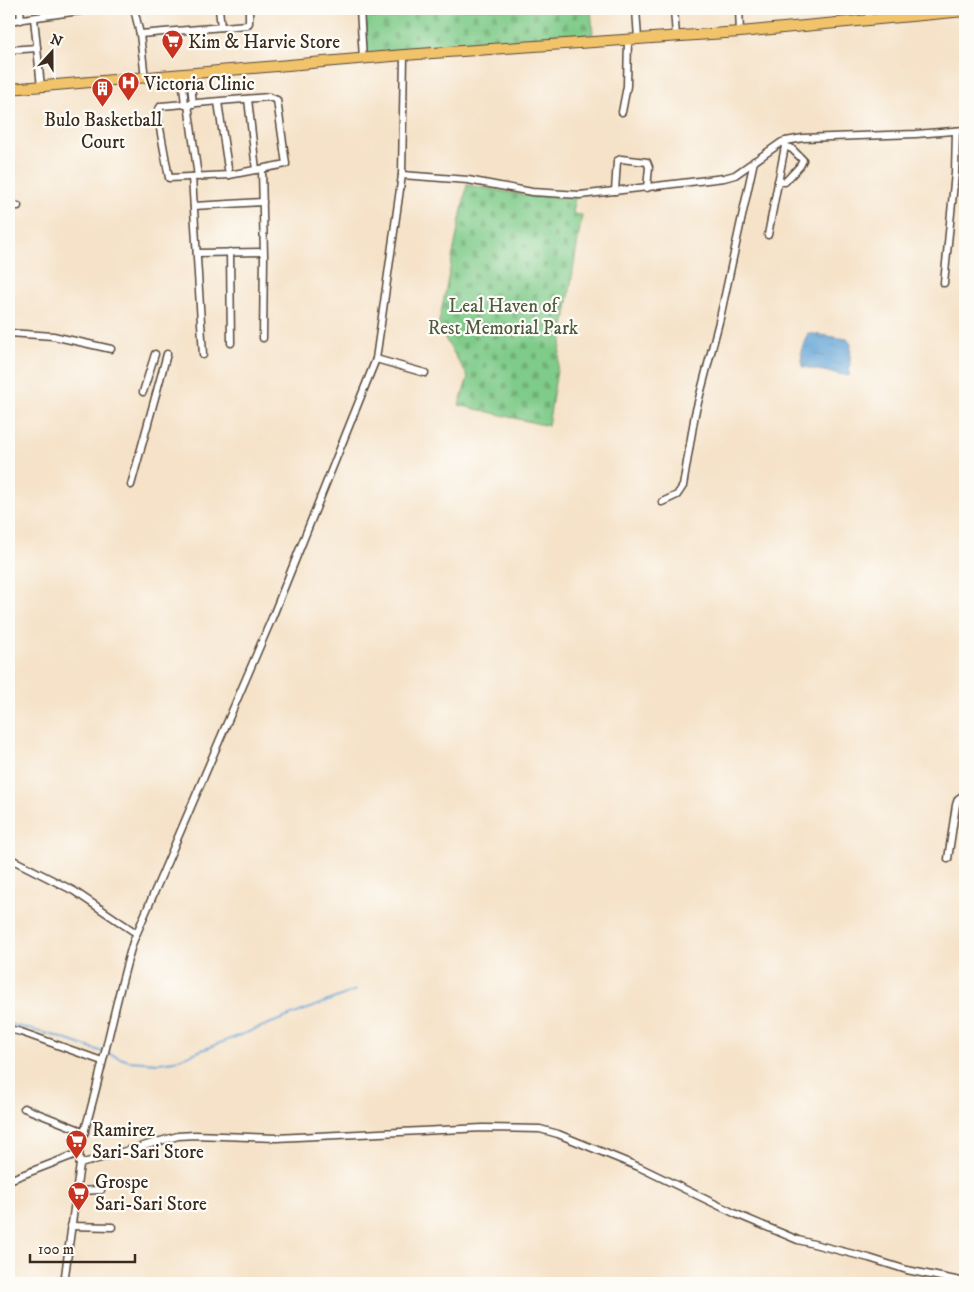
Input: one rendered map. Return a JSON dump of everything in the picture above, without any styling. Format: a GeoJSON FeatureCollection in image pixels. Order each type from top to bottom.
{"type":"FeatureCollection","features":[{"type":"Feature","properties":{"kind":"main road"},"geometry":{"type":"LineString","coordinates":[[9,89],[144,79],[404,55],[740,32],[868,14],[965,11]]}},
{"type":"Feature","properties":{"kind":"street"},"geometry":{"type":"LineString","coordinates":[[20,9],[21,20]]}},
{"type":"Feature","properties":{"kind":"street"},"geometry":{"type":"LineString","coordinates":[[9,21],[34,18],[47,12],[94,9]]}},
{"type":"Feature","properties":{"kind":"street"},"geometry":{"type":"LineString","coordinates":[[134,9],[140,34],[144,79]]}},
{"type":"Feature","properties":{"kind":"street"},"geometry":{"type":"LineString","coordinates":[[219,9],[221,27]]}},
{"type":"Feature","properties":{"kind":"street"},"geometry":{"type":"LineString","coordinates":[[140,34],[247,25],[249,23],[249,9]]}},
{"type":"Feature","properties":{"kind":"street"},"geometry":{"type":"LineString","coordinates":[[360,9],[363,59]]}},
{"type":"Feature","properties":{"kind":"street"},"geometry":{"type":"LineString","coordinates":[[622,112],[636,9]]}},
{"type":"Feature","properties":{"kind":"street"},"geometry":{"type":"LineString","coordinates":[[674,9],[676,36]]}},
{"type":"Feature","properties":{"kind":"street"},"geometry":{"type":"LineString","coordinates":[[739,9],[740,32]]}},
{"type":"Feature","properties":{"kind":"street"},"geometry":{"type":"LineString","coordinates":[[34,18],[41,87]]}},
{"type":"Feature","properties":{"kind":"street"},"geometry":{"type":"LineString","coordinates":[[9,50],[37,48]]}},
{"type":"Feature","properties":{"kind":"street"},"geometry":{"type":"LineString","coordinates":[[64,1283],[80,1164],[78,1153],[85,1132],[121,980],[136,933],[272,618],[376,358],[402,175],[404,55]]}},
{"type":"Feature","properties":{"kind":"street"},"geometry":{"type":"LineString","coordinates":[[186,75],[195,177],[194,206],[203,355]]}},
{"type":"Feature","properties":{"kind":"street"},"geometry":{"type":"LineString","coordinates":[[269,97],[277,100],[286,164],[229,175],[170,178],[157,112],[161,106],[218,102],[269,97]]}},
{"type":"Feature","properties":{"kind":"street"},"geometry":{"type":"LineString","coordinates":[[248,99],[263,202],[263,338]]}},
{"type":"Feature","properties":{"kind":"street"},"geometry":{"type":"LineString","coordinates":[[218,102],[229,175]]}},
{"type":"Feature","properties":{"kind":"street"},"geometry":{"type":"LineString","coordinates":[[402,175],[468,180],[532,192],[580,195],[724,178],[735,175],[782,142],[786,143],[803,138],[916,134],[965,130]]}},
{"type":"Feature","properties":{"kind":"street"},"geometry":{"type":"LineString","coordinates":[[944,283],[955,173],[956,131]]}},
{"type":"Feature","properties":{"kind":"street"},"geometry":{"type":"LineString","coordinates":[[778,181],[785,182],[790,178],[803,160],[786,143]]}},
{"type":"Feature","properties":{"kind":"street"},"geometry":{"type":"LineString","coordinates":[[768,235],[786,143]]}},
{"type":"Feature","properties":{"kind":"street"},"geometry":{"type":"LineString","coordinates":[[615,191],[617,161],[622,159],[647,162],[649,167],[647,188]]}},
{"type":"Feature","properties":{"kind":"street"},"geometry":{"type":"LineString","coordinates":[[662,502],[677,496],[683,486],[695,414],[720,318],[754,161]]}},
{"type":"Feature","properties":{"kind":"street"},"geometry":{"type":"LineString","coordinates":[[194,206],[263,202]]}},
{"type":"Feature","properties":{"kind":"street"},"geometry":{"type":"LineString","coordinates":[[9,206],[18,206]]}},
{"type":"Feature","properties":{"kind":"street"},"geometry":{"type":"LineString","coordinates":[[230,252],[231,343]]}},
{"type":"Feature","properties":{"kind":"street"},"geometry":{"type":"LineString","coordinates":[[197,253],[263,252]]}},
{"type":"Feature","properties":{"kind":"street"},"geometry":{"type":"LineString","coordinates":[[9,333],[53,336],[111,349]]}},
{"type":"Feature","properties":{"kind":"street"},"geometry":{"type":"LineString","coordinates":[[143,392],[155,354]]}},
{"type":"Feature","properties":{"kind":"street"},"geometry":{"type":"LineString","coordinates":[[131,485],[167,354]]}},
{"type":"Feature","properties":{"kind":"street"},"geometry":{"type":"LineString","coordinates":[[376,358],[425,373]]}},
{"type":"Feature","properties":{"kind":"street"},"geometry":{"type":"LineString","coordinates":[[948,859],[957,800],[961,795],[965,794]]}},
{"type":"Feature","properties":{"kind":"street"},"geometry":{"type":"LineString","coordinates":[[9,858],[74,891],[136,933]]}},
{"type":"Feature","properties":{"kind":"street"},"geometry":{"type":"LineString","coordinates":[[9,1029],[102,1061]]}},
{"type":"Feature","properties":{"kind":"street"},"geometry":{"type":"LineString","coordinates":[[24,1108],[85,1132]]}},
{"type":"Feature","properties":{"kind":"street"},"geometry":{"type":"LineString","coordinates":[[80,1164],[178,1136],[276,1138],[474,1129],[540,1129],[558,1134],[638,1168],[745,1218],[798,1240],[907,1270],[965,1282]]}},
{"type":"Feature","properties":{"kind":"street"},"geometry":{"type":"LineString","coordinates":[[9,1180],[78,1153]]}},
{"type":"Feature","properties":{"kind":"street"},"geometry":{"type":"LineString","coordinates":[[76,1190],[101,1190]]}},
{"type":"Feature","properties":{"kind":"street"},"geometry":{"type":"LineString","coordinates":[[72,1226],[112,1227]]}},
{"type":"Feature","properties":{"kind":"street"},"geometry":{"type":"LineString","coordinates":[[933,1276],[937,1283]]}},
{"type":"Feature","properties":{"kind":"green space"},"geometry":{"type":"Polygon","coordinates":[[[362,9],[591,9],[593,34],[542,41],[364,53],[362,9]]]}},
{"type":"Feature","properties":{"kind":"green space","name":"Leal Haven of Rest Memorial Park"},"geometry":{"type":"Polygon","coordinates":[[[467,185],[531,196],[575,198],[573,214],[582,215],[548,426],[459,405],[468,377],[438,327],[467,185]]]}},
{"type":"Feature","properties":{"kind":"water"},"geometry":{"type":"Polygon","coordinates":[[[808,333],[847,339],[851,344],[849,376],[803,367],[801,351],[808,333]]]}},
{"type":"Feature","properties":{"kind":"waterway"},"geometry":{"type":"LineString","coordinates":[[9,1024],[56,1036],[129,1061],[158,1063],[174,1061],[356,990]]}},
{"type":"Feature","properties":{"kind":"place","name":"Kim & Harvie Store"},"geometry":{"type":"Point","coordinates":[172,60]}},
{"type":"Feature","properties":{"kind":"place","name":"Victoria Clinic"},"geometry":{"type":"Point","coordinates":[128,102]}},
{"type":"Feature","properties":{"kind":"place","name":"Bulo Basketball Court"},"geometry":{"type":"Point","coordinates":[103,107]}},
{"type":"Feature","properties":{"kind":"place","name":"Ramirez Sari-Sari Store"},"geometry":{"type":"Point","coordinates":[76,1159]}},
{"type":"Feature","properties":{"kind":"place","name":"Grospe Sari-Sari Store"},"geometry":{"type":"Point","coordinates":[79,1211]}}]}
